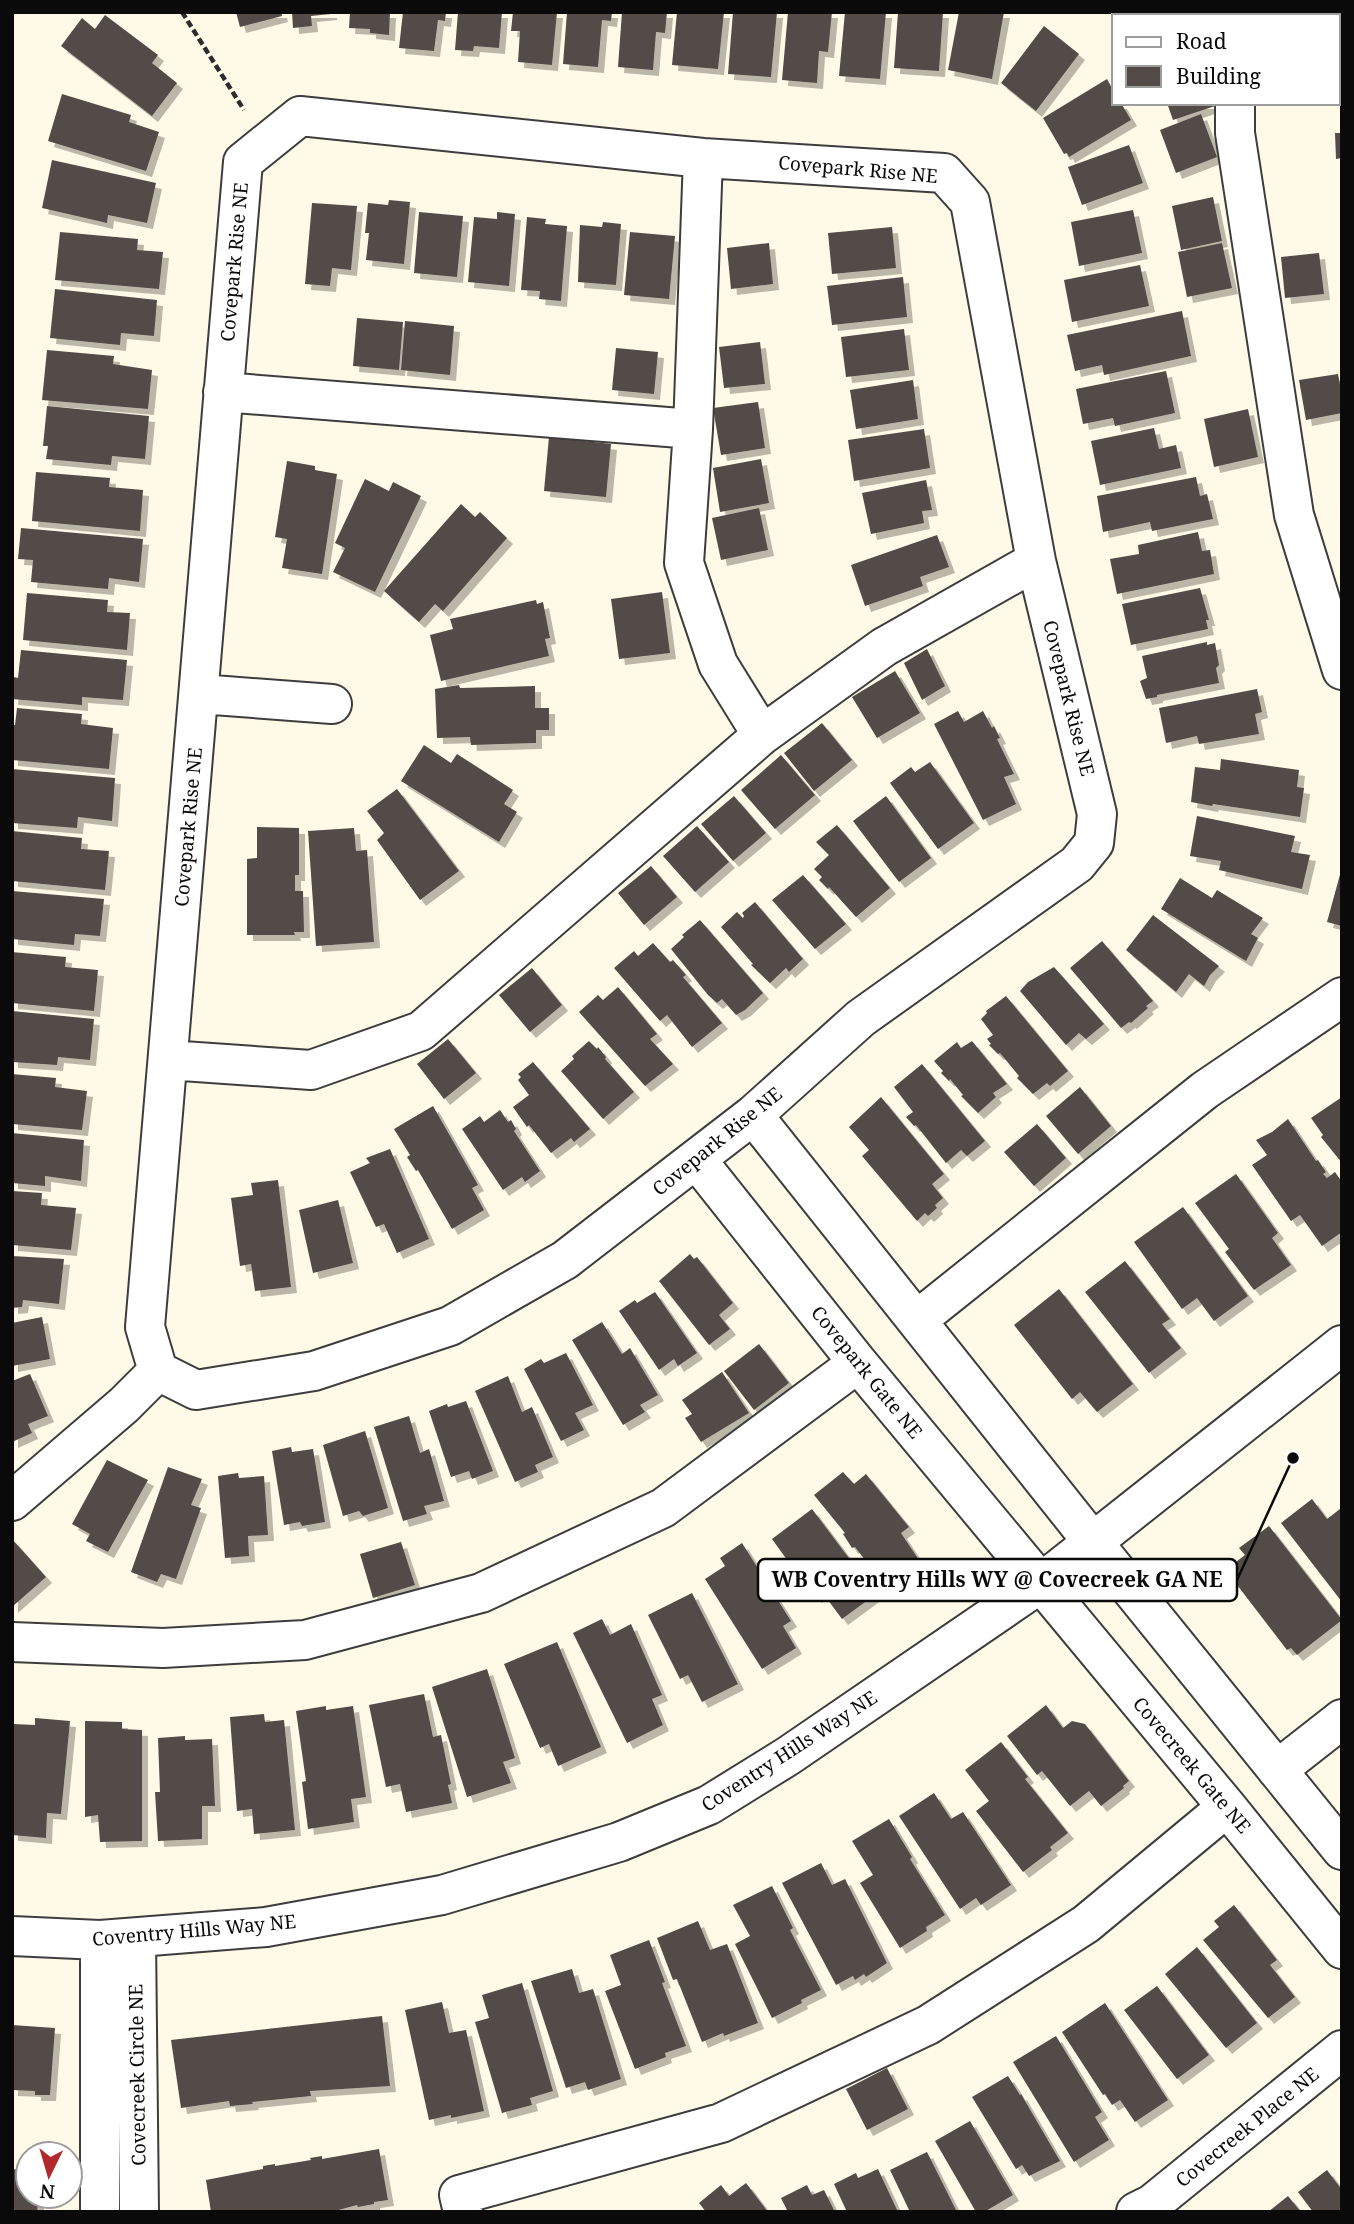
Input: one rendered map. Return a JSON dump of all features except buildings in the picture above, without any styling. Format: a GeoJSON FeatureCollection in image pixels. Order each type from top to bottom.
{"type":"FeatureCollection","features":[{"type":"Feature","properties":{"kind":"street"},"geometry":{"type":"LineString","coordinates":[[1235,105],[1235,133],[1294,515],[1342,670]]}},
{"type":"Feature","properties":{"kind":"street","name":"Covepark Rise NE"},"geometry":{"type":"LineString","coordinates":[[300,116],[704,158],[944,173],[970,202],[1036,561],[1097,814],[1094,843],[1077,864],[861,1018],[754,1115],[565,1260],[450,1326],[314,1371],[196,1390],[158,1371],[145,1327],[243,162],[265,144],[300,116]]}},
{"type":"Feature","properties":{"kind":"street"},"geometry":{"type":"LineString","coordinates":[[704,158],[693,429],[684,563],[718,664],[762,735]]}},
{"type":"Feature","properties":{"kind":"street"},"geometry":{"type":"LineString","coordinates":[[223,391],[693,429]]}},
{"type":"Feature","properties":{"kind":"street"},"geometry":{"type":"LineString","coordinates":[[168,1060],[311,1070],[421,1031],[762,735],[884,648],[1036,561]]}},
{"type":"Feature","properties":{"kind":"street"},"geometry":{"type":"LineString","coordinates":[[200,694],[332,704]]}},
{"type":"Feature","properties":{"kind":"street"},"geometry":{"type":"LineString","coordinates":[[917,1320],[1205,1090],[1342,997]]}},
{"type":"Feature","properties":{"kind":"street"},"geometry":{"type":"LineString","coordinates":[[754,1115],[1092,1541],[1342,1850]]}},
{"type":"Feature","properties":{"kind":"street","name":"Covepark Gate NE"},"geometry":{"type":"LineString","coordinates":[[696,1159],[858,1363],[1041,1583]]}},
{"type":"Feature","properties":{"kind":"street","name":"Coventry Hills Way NE"},"geometry":{"type":"LineString","coordinates":[[12,1936],[118,1939],[266,1927],[442,1895],[620,1842],[709,1805],[788,1756],[1041,1583],[1342,1345]]}},
{"type":"Feature","properties":{"kind":"street"},"geometry":{"type":"LineString","coordinates":[[12,1642],[163,1648],[305,1640],[481,1593],[663,1508],[858,1363]]}},
{"type":"Feature","properties":{"kind":"street"},"geometry":{"type":"LineString","coordinates":[[12,1502],[124,1405],[158,1371]]}},
{"type":"Feature","properties":{"kind":"street","name":"Covecreek Gate NE"},"geometry":{"type":"LineString","coordinates":[[1041,1583],[1342,1949]]}},
{"type":"Feature","properties":{"kind":"street"},"geometry":{"type":"LineString","coordinates":[[1276,1770],[1342,1719]]}},
{"type":"Feature","properties":{"kind":"street"},"geometry":{"type":"LineString","coordinates":[[463,2212],[459,2195],[721,2123],[928,2025],[1086,1924],[1227,1807]]}},
{"type":"Feature","properties":{"kind":"street","name":"Covecreek Circle NE"},"geometry":{"type":"LineString","coordinates":[[100,2212],[118,1939]]}},
{"type":"Feature","properties":{"kind":"street","name":"Covecreek Circle NE"},"geometry":{"type":"LineString","coordinates":[[118,1939],[139,2212]]}},
{"type":"Feature","properties":{"kind":"street","name":"Covecreek Place NE"},"geometry":{"type":"LineString","coordinates":[[1149,2209],[1342,2050]]}},
{"type":"Feature","properties":{"kind":"path"},"geometry":{"type":"LineString","coordinates":[[182,12],[265,144]]}},
{"type":"Feature","properties":{"kind":"place","name":"WB Coventry Hills WY @ Covecreek GA NE"},"geometry":{"type":"Point","coordinates":[1293,1458]}}]}
